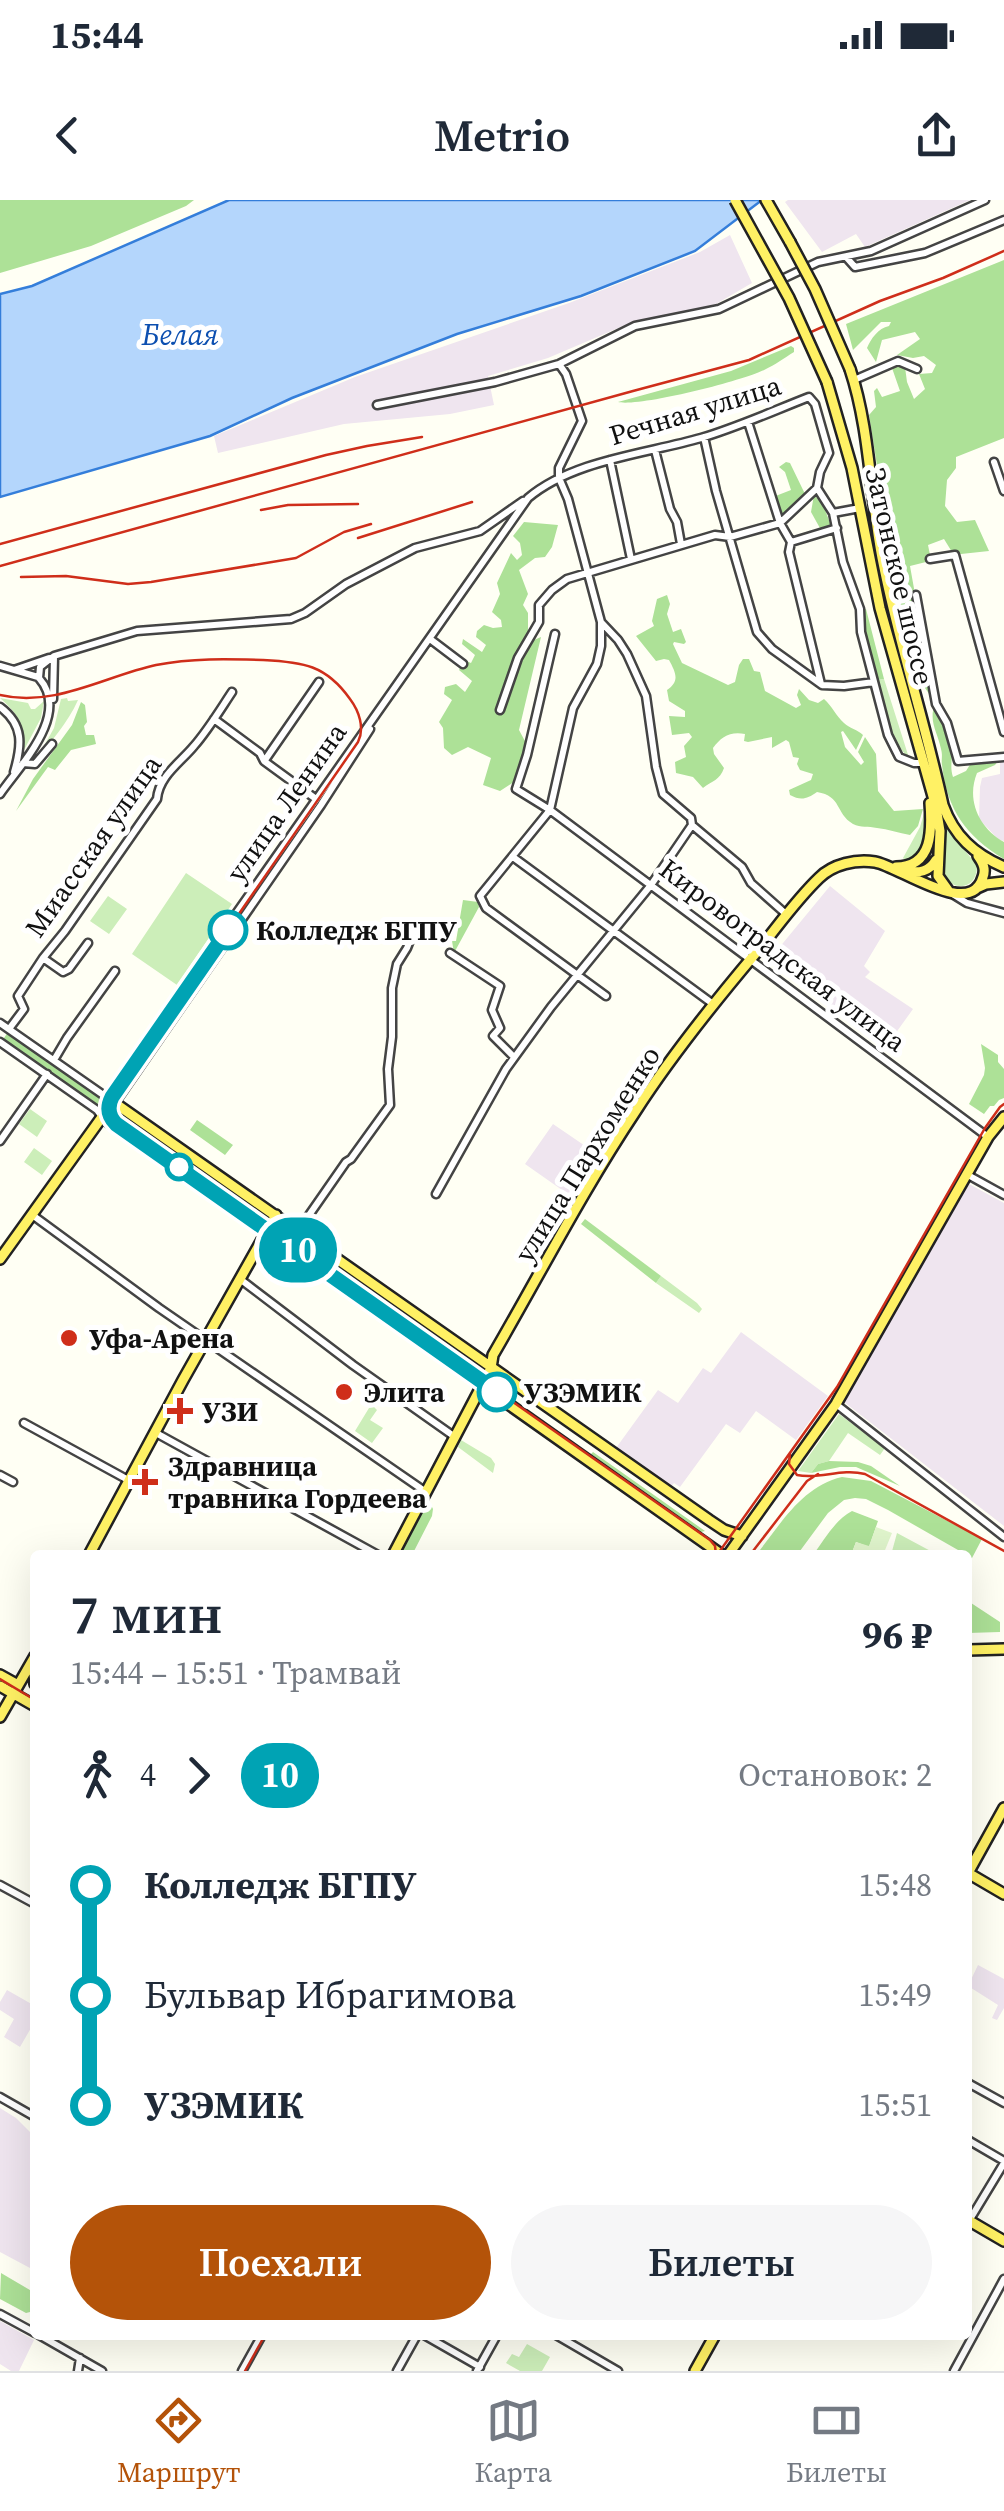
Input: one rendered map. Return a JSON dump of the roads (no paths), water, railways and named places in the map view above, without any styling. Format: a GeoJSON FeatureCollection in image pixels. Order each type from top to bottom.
{"type":"FeatureCollection","features":[{"type":"Feature","properties":{"kind":"main road","name":"Затонское шоссе"},"geometry":{"type":"LineString","coordinates":[[735,200],[789,298],[827,382],[852,468],[880,608],[923,762],[933,780]]}},
{"type":"Feature","properties":{"kind":"main road","name":"Затонское шоссе"},"geometry":{"type":"LineString","coordinates":[[766,200],[804,267],[854,380],[892,607],[933,780]]}},
{"type":"Feature","properties":{"kind":"main road"},"geometry":{"type":"LineString","coordinates":[[933,780],[938,876],[943,886],[950,892],[965,894],[986,884],[1004,882]]}},
{"type":"Feature","properties":{"kind":"main road"},"geometry":{"type":"LineString","coordinates":[[933,780],[951,823],[984,866],[983,877],[974,890]]}},
{"type":"Feature","properties":{"kind":"main road"},"geometry":{"type":"LineString","coordinates":[[885,864],[907,866],[927,848],[933,780]]}},
{"type":"Feature","properties":{"kind":"main road"},"geometry":{"type":"LineString","coordinates":[[899,870],[924,871],[933,866],[939,852]]}},
{"type":"Feature","properties":{"kind":"main road"},"geometry":{"type":"LineString","coordinates":[[978,856],[1004,867]]}},
{"type":"Feature","properties":{"kind":"main road","name":"улица Пархоменко"},"geometry":{"type":"LineString","coordinates":[[396,1550],[491,1368],[493,1356],[634,1113],[714,1004],[787,916],[828,870],[859,862],[885,864],[950,892]]}},
{"type":"Feature","properties":{"kind":"main road"},"geometry":{"type":"LineString","coordinates":[[112,1101],[709,1520],[742,1536]]}},
{"type":"Feature","properties":{"kind":"main road"},"geometry":{"type":"LineString","coordinates":[[729,1550],[836,1404],[1004,1116]]}},
{"type":"Feature","properties":{"kind":"main road"},"geometry":{"type":"LineString","coordinates":[[102,1117],[718,1550]]}},
{"type":"Feature","properties":{"kind":"main road","name":"улица Ленина"},"geometry":{"type":"LineString","coordinates":[[0,1259],[102,1117]]}},
{"type":"Feature","properties":{"kind":"main road"},"geometry":{"type":"LineString","coordinates":[[93,1550],[276,1215]]}},
{"type":"Feature","properties":{"kind":"main road"},"geometry":{"type":"LineString","coordinates":[[972,1652],[1004,1651]]}},
{"type":"Feature","properties":{"kind":"main road"},"geometry":{"type":"LineString","coordinates":[[0,1718],[30,1665]]}},
{"type":"Feature","properties":{"kind":"main road"},"geometry":{"type":"LineString","coordinates":[[0,1675],[30,1702]]}},
{"type":"Feature","properties":{"kind":"main road"},"geometry":{"type":"LineString","coordinates":[[0,1686],[16,1690]]}},
{"type":"Feature","properties":{"kind":"main road"},"geometry":{"type":"LineString","coordinates":[[972,1866],[1004,1808]]}},
{"type":"Feature","properties":{"kind":"main road"},"geometry":{"type":"LineString","coordinates":[[972,1875],[1004,1894]]}},
{"type":"Feature","properties":{"kind":"main road"},"geometry":{"type":"LineString","coordinates":[[972,2223],[1004,2240]]}},
{"type":"Feature","properties":{"kind":"main road"},"geometry":{"type":"LineString","coordinates":[[695,2371],[711,2340]]}},
{"type":"Feature","properties":{"kind":"street"},"geometry":{"type":"LineString","coordinates":[[377,406],[495,382],[559,364],[634,326],[719,309],[818,262],[870,251],[985,200]]}},
{"type":"Feature","properties":{"kind":"street"},"geometry":{"type":"LineString","coordinates":[[847,258],[855,266],[926,253],[1004,220]]}},
{"type":"Feature","properties":{"kind":"street"},"geometry":{"type":"LineString","coordinates":[[854,380],[898,361],[917,369]]}},
{"type":"Feature","properties":{"kind":"street"},"geometry":{"type":"LineString","coordinates":[[559,364],[582,421],[559,468],[560,478],[601,622],[600,646],[597,664],[573,708],[550,810],[480,896],[486,908],[606,996]]}},
{"type":"Feature","properties":{"kind":"street","name":"Речная улица"},"geometry":{"type":"LineString","coordinates":[[560,478],[610,460],[704,437],[810,397],[829,453],[816,488]]}},
{"type":"Feature","properties":{"kind":"street"},"geometry":{"type":"LineString","coordinates":[[748,422],[780,523],[791,542],[790,552],[822,685]]}},
{"type":"Feature","properties":{"kind":"street"},"geometry":{"type":"LineString","coordinates":[[704,437],[757,632],[822,685],[874,682]]}},
{"type":"Feature","properties":{"kind":"street"},"geometry":{"type":"LineString","coordinates":[[654,450],[681,544]]}},
{"type":"Feature","properties":{"kind":"street"},"geometry":{"type":"LineString","coordinates":[[610,460],[631,558]]}},
{"type":"Feature","properties":{"kind":"street"},"geometry":{"type":"LineString","coordinates":[[994,462],[1004,491]]}},
{"type":"Feature","properties":{"kind":"street","name":"улица Ленина"},"geometry":{"type":"LineString","coordinates":[[102,1117],[316,798],[432,642],[528,498],[560,478]]}},
{"type":"Feature","properties":{"kind":"street"},"geometry":{"type":"LineString","coordinates":[[500,710],[518,658],[538,622],[539,605],[567,579],[681,544],[715,536],[730,537],[780,523],[816,488],[834,513],[888,735],[899,757],[914,764],[923,762]]}},
{"type":"Feature","properties":{"kind":"street"},"geometry":{"type":"LineString","coordinates":[[14,670],[136,631],[292,619],[346,584],[416,548],[480,531],[528,498]]}},
{"type":"Feature","properties":{"kind":"street"},"geometry":{"type":"LineString","coordinates":[[834,513],[860,508]]}},
{"type":"Feature","properties":{"kind":"street"},"geometry":{"type":"LineString","coordinates":[[791,542],[837,528]]}},
{"type":"Feature","properties":{"kind":"street"},"geometry":{"type":"LineString","coordinates":[[930,559],[955,555],[1004,732]]}},
{"type":"Feature","properties":{"kind":"street"},"geometry":{"type":"LineString","coordinates":[[916,595],[936,704],[958,760],[1004,757]]}},
{"type":"Feature","properties":{"kind":"street"},"geometry":{"type":"LineString","coordinates":[[601,622],[627,654],[646,696],[663,794],[787,916]]}},
{"type":"Feature","properties":{"kind":"street","name":"Кировоградская улица"},"geometry":{"type":"LineString","coordinates":[[554,634],[516,789],[550,810],[988,1138]]}},
{"type":"Feature","properties":{"kind":"street"},"geometry":{"type":"LineString","coordinates":[[432,642],[463,664]]}},
{"type":"Feature","properties":{"kind":"street"},"geometry":{"type":"LineString","coordinates":[[39,678],[40,667],[54,660]]}},
{"type":"Feature","properties":{"kind":"street"},"geometry":{"type":"LineString","coordinates":[[0,794],[41,733],[55,686],[54,660]]}},
{"type":"Feature","properties":{"kind":"street"},"geometry":{"type":"LineString","coordinates":[[1,667],[39,678],[51,705]]}},
{"type":"Feature","properties":{"kind":"street"},"geometry":{"type":"LineString","coordinates":[[264,761],[319,682]]}},
{"type":"Feature","properties":{"kind":"street","name":"Миасская улица"},"geometry":{"type":"LineString","coordinates":[[3,1026],[24,1010],[18,996],[157,799],[158,789],[174,766],[198,742],[232,692]]}},
{"type":"Feature","properties":{"kind":"street"},"geometry":{"type":"LineString","coordinates":[[0,707],[14,719],[19,735],[11,778]]}},
{"type":"Feature","properties":{"kind":"street","name":"улица Ленина"},"geometry":{"type":"LineString","coordinates":[[214,950],[334,785],[378,715]]}},
{"type":"Feature","properties":{"kind":"street"},"geometry":{"type":"LineString","coordinates":[[214,719],[316,798]]}},
{"type":"Feature","properties":{"kind":"street"},"geometry":{"type":"LineString","coordinates":[[22,763],[35,764],[52,744]]}},
{"type":"Feature","properties":{"kind":"street"},"geometry":{"type":"LineString","coordinates":[[436,1194],[514,1057],[651,886],[692,824]]}},
{"type":"Feature","properties":{"kind":"street"},"geometry":{"type":"LineString","coordinates":[[513,858],[714,1004]]}},
{"type":"Feature","properties":{"kind":"street"},"geometry":{"type":"LineString","coordinates":[[974,890],[980,906]]}},
{"type":"Feature","properties":{"kind":"street"},"geometry":{"type":"LineString","coordinates":[[950,892],[967,903],[1004,913]]}},
{"type":"Feature","properties":{"kind":"street"},"geometry":{"type":"LineString","coordinates":[[298,1231],[390,1104],[392,988],[396,964],[408,948],[415,928]]}},
{"type":"Feature","properties":{"kind":"street"},"geometry":{"type":"LineString","coordinates":[[43,958],[63,972],[88,943]]}},
{"type":"Feature","properties":{"kind":"street"},"geometry":{"type":"LineString","coordinates":[[450,953],[500,986],[492,1010],[500,1028],[493,1036],[514,1057]]}},
{"type":"Feature","properties":{"kind":"street"},"geometry":{"type":"LineString","coordinates":[[54,1060],[116,971]]}},
{"type":"Feature","properties":{"kind":"street"},"geometry":{"type":"LineString","coordinates":[[3,1026],[112,1101]]}},
{"type":"Feature","properties":{"kind":"street"},"geometry":{"type":"LineString","coordinates":[[0,1042],[102,1117]]}},
{"type":"Feature","properties":{"kind":"street"},"geometry":{"type":"LineString","coordinates":[[0,1141],[46,1074]]}},
{"type":"Feature","properties":{"kind":"street"},"geometry":{"type":"LineString","coordinates":[[968,1175],[1004,1195]]}},
{"type":"Feature","properties":{"kind":"street"},"geometry":{"type":"LineString","coordinates":[[32,1214],[426,1492]]}},
{"type":"Feature","properties":{"kind":"street"},"geometry":{"type":"LineString","coordinates":[[240,1279],[455,1437]]}},
{"type":"Feature","properties":{"kind":"street"},"geometry":{"type":"LineString","coordinates":[[836,1404],[1004,1536]]}},
{"type":"Feature","properties":{"kind":"street"},"geometry":{"type":"LineString","coordinates":[[24,1423],[130,1481]]}},
{"type":"Feature","properties":{"kind":"street"},"geometry":{"type":"LineString","coordinates":[[156,1434],[369,1550]]}},
{"type":"Feature","properties":{"kind":"street"},"geometry":{"type":"LineString","coordinates":[[0,1475],[13,1482]]}},
{"type":"Feature","properties":{"kind":"street"},"geometry":{"type":"LineString","coordinates":[[0,1885],[30,1901]]}},
{"type":"Feature","properties":{"kind":"street"},"geometry":{"type":"LineString","coordinates":[[972,2084],[1004,2103]]}},
{"type":"Feature","properties":{"kind":"street"},"geometry":{"type":"LineString","coordinates":[[0,2097],[30,2113]]}},
{"type":"Feature","properties":{"kind":"street"},"geometry":{"type":"LineString","coordinates":[[972,2142],[1004,2162],[972,2214]]}},
{"type":"Feature","properties":{"kind":"street"},"geometry":{"type":"LineString","coordinates":[[972,2338],[1004,2279]]}},
{"type":"Feature","properties":{"kind":"street"},"geometry":{"type":"LineString","coordinates":[[0,2314],[30,2328]]}},
{"type":"Feature","properties":{"kind":"street"},"geometry":{"type":"LineString","coordinates":[[51,2340],[102,2371]]}},
{"type":"Feature","properties":{"kind":"street"},"geometry":{"type":"LineString","coordinates":[[242,2371],[259,2340]]}},
{"type":"Feature","properties":{"kind":"street"},"geometry":{"type":"LineString","coordinates":[[397,2371],[417,2340]]}},
{"type":"Feature","properties":{"kind":"street"},"geometry":{"type":"LineString","coordinates":[[429,2340],[478,2369],[494,2340]]}},
{"type":"Feature","properties":{"kind":"street"},"geometry":{"type":"LineString","coordinates":[[564,2340],[618,2371]]}},
{"type":"Feature","properties":{"kind":"street"},"geometry":{"type":"LineString","coordinates":[[954,2371],[971,2340]]}},
{"type":"Feature","properties":{"kind":"street"},"geometry":{"type":"LineString","coordinates":[[78,2371],[80,2358]]}},
{"type":"Feature","properties":{"kind":"water","name":"Белая"},"geometry":{"type":"Polygon","coordinates":[[[229,200],[762,200],[695,251],[581,296],[457,334],[292,398],[210,436],[0,497],[0,294],[32,286],[229,200]]]}},
{"type":"Feature","properties":{"kind":"tram line"},"geometry":{"type":"LineString","coordinates":[[0,695],[20,698],[60,694],[156,665],[210,659],[302,664],[322,672],[341,688],[358,714],[358,742],[112,1097],[111,1118],[710,1540],[715,1550]]}},
{"type":"Feature","properties":{"kind":"tram line","name":"10"},"geometry":{"type":"LineString","coordinates":[[228,930],[112,1097],[111,1117],[497,1392]]}},
{"type":"Feature","properties":{"kind":"tram line"},"geometry":{"type":"LineString","coordinates":[[721,1550],[837,1387],[985,1128],[1004,1104]]}},
{"type":"Feature","properties":{"kind":"tram line"},"geometry":{"type":"LineString","coordinates":[[790,1453],[789,1464],[797,1475],[865,1474],[1004,1551]]}},
{"type":"Feature","properties":{"kind":"tram line"},"geometry":{"type":"LineString","coordinates":[[754,1550],[807,1481],[818,1474]]}},
{"type":"Feature","properties":{"kind":"tram line"},"geometry":{"type":"LineString","coordinates":[[0,1679],[30,1697]]}},
{"type":"Feature","properties":{"kind":"tram line"},"geometry":{"type":"LineString","coordinates":[[245,2371],[262,2340]]}},
{"type":"Feature","properties":{"kind":"railway"},"geometry":{"type":"LineString","coordinates":[[0,566],[749,360],[1004,251]]}},
{"type":"Feature","properties":{"kind":"railway"},"geometry":{"type":"LineString","coordinates":[[0,544],[326,455],[422,437]]}},
{"type":"Feature","properties":{"kind":"railway"},"geometry":{"type":"LineString","coordinates":[[358,538],[472,502]]}},
{"type":"Feature","properties":{"kind":"railway"},"geometry":{"type":"LineString","coordinates":[[261,510],[288,505],[358,504]]}},
{"type":"Feature","properties":{"kind":"railway"},"geometry":{"type":"LineString","coordinates":[[21,577],[151,582],[296,558],[344,532],[371,524]]}},
{"type":"Feature","properties":{"kind":"place","name":"Колледж БГПУ"},"geometry":{"type":"Point","coordinates":[228,930]}},
{"type":"Feature","properties":{"kind":"place","name":"Уфа-Арена"},"geometry":{"type":"Point","coordinates":[69,1338]}},
{"type":"Feature","properties":{"kind":"place","name":"Элита"},"geometry":{"type":"Point","coordinates":[344,1392]}},
{"type":"Feature","properties":{"kind":"place","name":"УЗЭМИК"},"geometry":{"type":"Point","coordinates":[497,1392]}},
{"type":"Feature","properties":{"kind":"place","name":"УЗИ"},"geometry":{"type":"Point","coordinates":[180,1411]}},
{"type":"Feature","properties":{"kind":"place","name":"Здравница травника Гордеева"},"geometry":{"type":"Point","coordinates":[145,1482]}}]}
